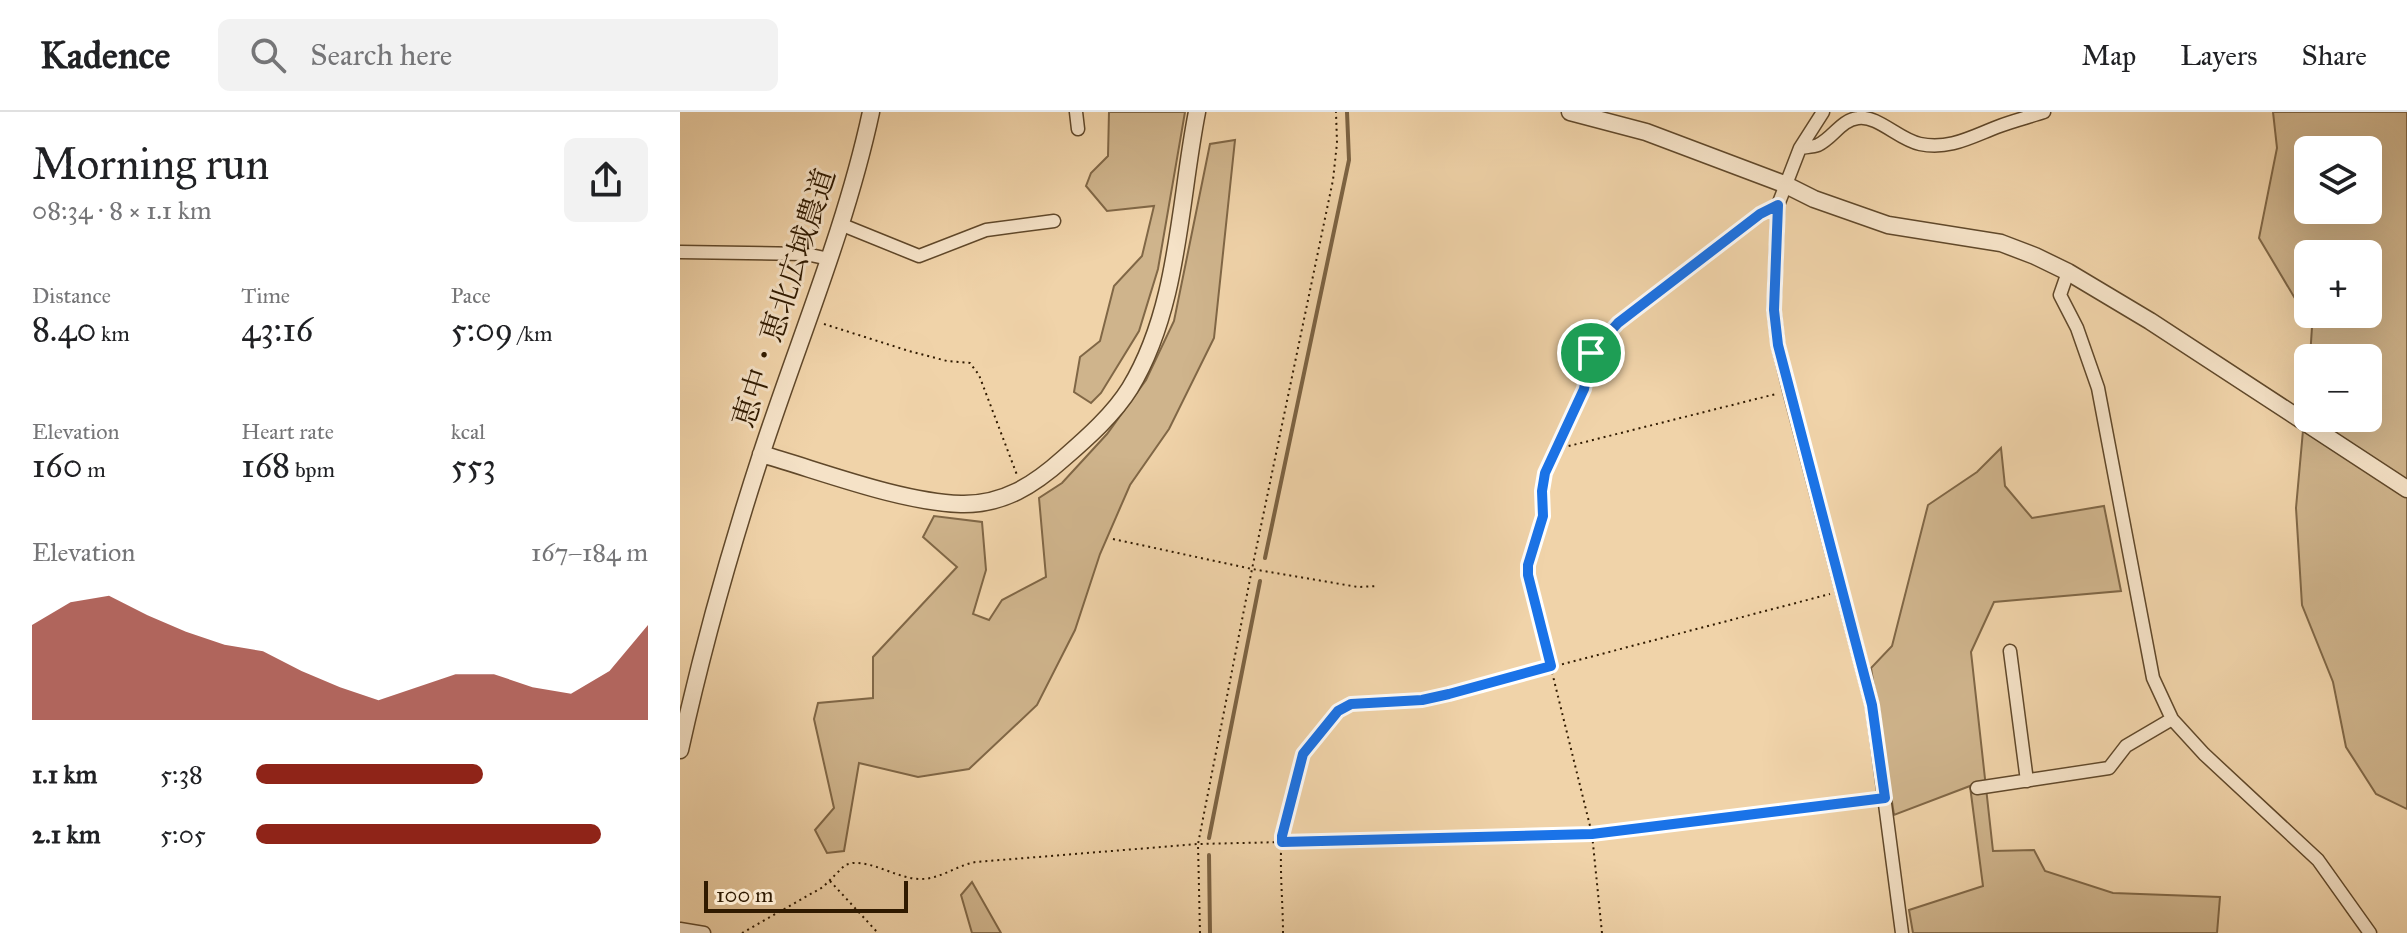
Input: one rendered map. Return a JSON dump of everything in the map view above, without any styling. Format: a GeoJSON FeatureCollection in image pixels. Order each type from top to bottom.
{"type":"FeatureCollection","features":[{"type":"Feature","properties":{"kind":"street","name":"恵中・恵北広域農道"},"geometry":{"type":"LineString","coordinates":[[680,750],[696,677],[761,454],[829,259],[871,112]]}},
{"type":"Feature","properties":{"kind":"street"},"geometry":{"type":"LineString","coordinates":[[1076,112],[1078,129]]}},
{"type":"Feature","properties":{"kind":"street","name":"恵中・恵北広域農道"},"geometry":{"type":"LineString","coordinates":[[761,454],[902,494],[961,504],[1000,500],[1044,476],[1087,438],[1128,390],[1148,352],[1160,319],[1172,263],[1197,112]]}},
{"type":"Feature","properties":{"kind":"street"},"geometry":{"type":"LineString","coordinates":[[1570,112],[1646,132],[1888,225],[2001,243],[2068,272],[2150,321],[2407,489]]}},
{"type":"Feature","properties":{"kind":"street"},"geometry":{"type":"LineString","coordinates":[[1823,112],[1800,148],[1778,205],[1774,310],[1778,345],[1789,390],[1872,705],[1902,933]]}},
{"type":"Feature","properties":{"kind":"street"},"geometry":{"type":"LineString","coordinates":[[1800,148],[1818,145],[1844,123],[1859,118],[1876,121],[1897,136],[1918,144],[1938,146],[1955,144],[2044,112]]}},
{"type":"Feature","properties":{"kind":"street"},"geometry":{"type":"LineString","coordinates":[[840,224],[919,256],[986,230],[1054,221]]}},
{"type":"Feature","properties":{"kind":"street"},"geometry":{"type":"LineString","coordinates":[[680,252],[806,254],[829,259]]}},
{"type":"Feature","properties":{"kind":"street"},"geometry":{"type":"LineString","coordinates":[[2068,272],[2060,295],[2077,328],[2098,388],[2153,678],[2172,719],[2204,754],[2318,860],[2370,933]]}},
{"type":"Feature","properties":{"kind":"street"},"geometry":{"type":"LineString","coordinates":[[2010,651],[2027,781]]}},
{"type":"Feature","properties":{"kind":"street"},"geometry":{"type":"LineString","coordinates":[[1977,788],[2109,768],[2126,746],[2172,719]]}},
{"type":"Feature","properties":{"kind":"street"},"geometry":{"type":"LineString","coordinates":[[680,929],[704,933]]}},
{"type":"Feature","properties":{"kind":"path"},"geometry":{"type":"LineString","coordinates":[[1200,933],[1198,844],[1333,180],[1336,112]]}},
{"type":"Feature","properties":{"kind":"path"},"geometry":{"type":"LineString","coordinates":[[1602,933],[1592,834],[1528,575],[1528,565],[1543,516],[1545,473],[1584,389],[1591,353],[1603,338],[1618,323],[1760,214],[1778,205]]}},
{"type":"Feature","properties":{"kind":"path"},"geometry":{"type":"LineString","coordinates":[[808,319],[909,351],[947,361],[970,363],[979,375],[1024,488]]}},
{"type":"Feature","properties":{"kind":"path"},"geometry":{"type":"LineString","coordinates":[[1556,449],[1789,390]]}},
{"type":"Feature","properties":{"kind":"path"},"geometry":{"type":"LineString","coordinates":[[1113,539],[1252,569],[1358,587],[1378,586]]}},
{"type":"Feature","properties":{"kind":"path"},"geometry":{"type":"LineString","coordinates":[[1283,933],[1282,836],[1303,754],[1338,711],[1351,704],[1422,700],[1449,694],[1843,591]]}},
{"type":"Feature","properties":{"kind":"path"},"geometry":{"type":"LineString","coordinates":[[742,933],[823,887],[845,865],[853,863],[920,879],[976,862],[1198,844],[1592,834],[1885,798]]}},
{"type":"Feature","properties":{"kind":"path"},"geometry":{"type":"LineString","coordinates":[[830,880],[878,933]]}},
{"type":"Feature","properties":{"kind":"shaded area"},"geometry":{"type":"Polygon","coordinates":[[[1109,112],[1185,112],[1158,269],[1139,331],[1101,393],[1091,403],[1074,392],[1080,357],[1100,341],[1114,286],[1142,256],[1154,206],[1107,211],[1086,186],[1091,173],[1108,156],[1109,112]]]}},
{"type":"Feature","properties":{"kind":"shaded area"},"geometry":{"type":"Polygon","coordinates":[[[2273,112],[2407,112],[2407,809],[2376,794],[2346,747],[2333,682],[2302,605],[2296,508],[2303,432],[2382,432],[2382,344],[2311,344],[2312,328],[2382,328],[2382,240],[2294,240],[2294,297],[2259,238],[2277,148],[2273,112]]]}},
{"type":"Feature","properties":{"kind":"shaded area"},"geometry":{"type":"Polygon","coordinates":[[[1235,140],[1214,338],[1169,429],[1130,485],[1100,554],[1075,630],[1037,705],[969,769],[918,777],[859,763],[844,851],[827,853],[815,830],[834,808],[814,719],[818,703],[873,698],[873,657],[957,567],[923,537],[934,516],[982,522],[986,570],[973,614],[989,620],[1002,600],[1046,577],[1039,498],[1062,483],[1107,434],[1146,380],[1174,321],[1210,144],[1235,140]]]}},
{"type":"Feature","properties":{"kind":"shaded area"},"geometry":{"type":"Polygon","coordinates":[[[2001,448],[2005,486],[2032,518],[2104,506],[2121,591],[1994,602],[1971,652],[1993,851],[2034,850],[2045,871],[2113,893],[2220,897],[2217,933],[1913,933],[1909,910],[1983,886],[1970,786],[1894,815],[1871,668],[1892,646],[1928,505],[1977,472],[2001,448]]]}},
{"type":"Feature","properties":{"kind":"shaded area"},"geometry":{"type":"Polygon","coordinates":[[[972,882],[1001,933],[972,933],[961,895],[972,882]]]}},
{"type":"Feature","properties":{"kind":"waterway"},"geometry":{"type":"LineString","coordinates":[[1265,558],[1349,160],[1347,112]]}},
{"type":"Feature","properties":{"kind":"waterway"},"geometry":{"type":"LineString","coordinates":[[1209,838],[1260,581]]}},
{"type":"Feature","properties":{"kind":"waterway"},"geometry":{"type":"LineString","coordinates":[[1209,855],[1210,933]]}},
{"type":"Feature","properties":{"kind":"route"},"geometry":{"type":"LineString","coordinates":[[1778,205],[1774,310],[1778,345],[1872,705],[1885,798],[1592,834],[1282,842],[1303,754],[1338,711],[1351,704],[1422,700],[1551,666],[1528,565],[1543,516],[1545,473],[1584,389],[1591,353],[1618,323],[1760,214],[1778,205]]}}]}
